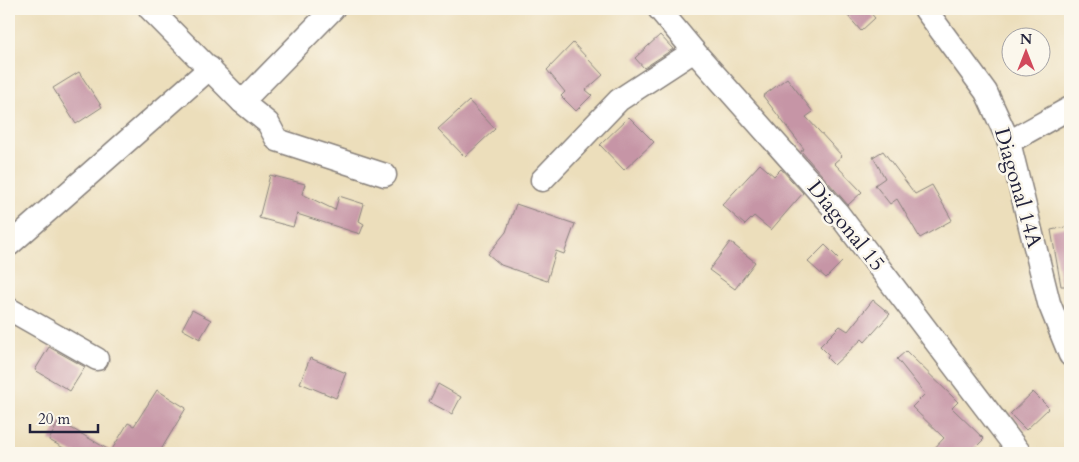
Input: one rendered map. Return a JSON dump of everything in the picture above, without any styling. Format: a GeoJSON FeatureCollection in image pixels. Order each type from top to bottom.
{"type":"FeatureCollection","features":[{"type":"Feature","properties":{"kind":"street"},"geometry":{"type":"LineString","coordinates":[[150,9],[242,102],[268,123],[277,140],[385,175]]}},
{"type":"Feature","properties":{"kind":"street"},"geometry":{"type":"LineString","coordinates":[[242,102],[333,9]]}},
{"type":"Feature","properties":{"kind":"street","name":"Diagonal 15"},"geometry":{"type":"LineString","coordinates":[[659,9],[694,52],[837,212],[1020,453]]}},
{"type":"Feature","properties":{"kind":"street","name":"Diagonal 14A"},"geometry":{"type":"LineString","coordinates":[[926,9],[986,92],[1009,142],[1049,303],[1070,355]]}},
{"type":"Feature","properties":{"kind":"street"},"geometry":{"type":"LineString","coordinates":[[542,180],[619,100],[694,52]]}},
{"type":"Feature","properties":{"kind":"street"},"geometry":{"type":"LineString","coordinates":[[9,245],[210,68]]}},
{"type":"Feature","properties":{"kind":"street"},"geometry":{"type":"LineString","coordinates":[[1009,142],[1070,108]]}},
{"type":"Feature","properties":{"kind":"street"},"geometry":{"type":"LineString","coordinates":[[9,309],[97,359]]}},
{"type":"Feature","properties":{"kind":"building"},"geometry":{"type":"Polygon","coordinates":[[[842,9],[867,9],[875,18],[861,31],[842,9]]]}},
{"type":"Feature","properties":{"kind":"building"},"geometry":{"type":"Polygon","coordinates":[[[660,35],[673,49],[644,68],[635,58],[660,35]]]}},
{"type":"Feature","properties":{"kind":"building"},"geometry":{"type":"Polygon","coordinates":[[[573,43],[603,75],[586,90],[592,95],[576,111],[561,96],[565,92],[547,70],[573,43]]]}},
{"type":"Feature","properties":{"kind":"building"},"geometry":{"type":"Polygon","coordinates":[[[79,72],[102,107],[76,124],[53,88],[79,72]]]}},
{"type":"Feature","properties":{"kind":"building"},"geometry":{"type":"Polygon","coordinates":[[[787,78],[813,112],[806,117],[842,156],[834,163],[862,192],[848,205],[801,151],[804,149],[763,96],[787,78]]]}},
{"type":"Feature","properties":{"kind":"building"},"geometry":{"type":"Polygon","coordinates":[[[469,101],[495,129],[465,157],[438,129],[469,101]]]}},
{"type":"Feature","properties":{"kind":"building"},"geometry":{"type":"Polygon","coordinates":[[[629,117],[654,142],[624,170],[600,145],[629,117]]]}},
{"type":"Feature","properties":{"kind":"building"},"geometry":{"type":"Polygon","coordinates":[[[883,151],[915,194],[932,185],[952,220],[920,238],[897,199],[890,204],[875,185],[885,178],[873,157],[883,151]]]}},
{"type":"Feature","properties":{"kind":"building"},"geometry":{"type":"Polygon","coordinates":[[[760,164],[774,176],[781,169],[803,193],[771,230],[754,216],[745,225],[722,205],[760,164]]]}},
{"type":"Feature","properties":{"kind":"building"},"geometry":{"type":"Polygon","coordinates":[[[270,175],[305,184],[302,194],[335,210],[339,196],[364,204],[359,221],[364,224],[360,234],[297,214],[293,227],[259,218],[270,175]]]}},
{"type":"Feature","properties":{"kind":"building"},"geometry":{"type":"Polygon","coordinates":[[[516,204],[575,224],[564,254],[556,251],[547,281],[501,265],[488,254],[506,232],[516,204]]]}},
{"type":"Feature","properties":{"kind":"building"},"geometry":{"type":"Polygon","coordinates":[[[1070,226],[1070,286],[1061,286],[1051,230],[1070,226]]]}},
{"type":"Feature","properties":{"kind":"building"},"geometry":{"type":"Polygon","coordinates":[[[730,242],[755,262],[735,289],[709,270],[730,242]]]}},
{"type":"Feature","properties":{"kind":"building"},"geometry":{"type":"Polygon","coordinates":[[[825,245],[842,262],[826,278],[808,262],[825,245]]]}},
{"type":"Feature","properties":{"kind":"building"},"geometry":{"type":"Polygon","coordinates":[[[873,300],[890,314],[865,342],[862,339],[834,365],[827,358],[829,355],[820,346],[840,326],[848,331],[873,300]]]}},
{"type":"Feature","properties":{"kind":"building"},"geometry":{"type":"Polygon","coordinates":[[[192,310],[211,320],[200,339],[182,329],[192,310]]]}},
{"type":"Feature","properties":{"kind":"building"},"geometry":{"type":"Polygon","coordinates":[[[49,347],[85,367],[70,391],[35,370],[49,347]]]}},
{"type":"Feature","properties":{"kind":"building"},"geometry":{"type":"Polygon","coordinates":[[[906,351],[958,402],[952,408],[984,439],[970,453],[930,453],[944,438],[912,407],[925,394],[897,359],[906,351]]]}},
{"type":"Feature","properties":{"kind":"building"},"geometry":{"type":"Polygon","coordinates":[[[310,358],[346,373],[336,398],[300,383],[310,358]]]}},
{"type":"Feature","properties":{"kind":"building"},"geometry":{"type":"Polygon","coordinates":[[[438,384],[461,397],[452,414],[429,402],[438,384]]]}},
{"type":"Feature","properties":{"kind":"building"},"geometry":{"type":"Polygon","coordinates":[[[157,390],[186,408],[159,453],[73,453],[49,440],[59,421],[111,451],[128,423],[134,426],[157,390]]]}},
{"type":"Feature","properties":{"kind":"building"},"geometry":{"type":"Polygon","coordinates":[[[1033,392],[1049,408],[1026,430],[1010,414],[1033,392]]]}}]}
